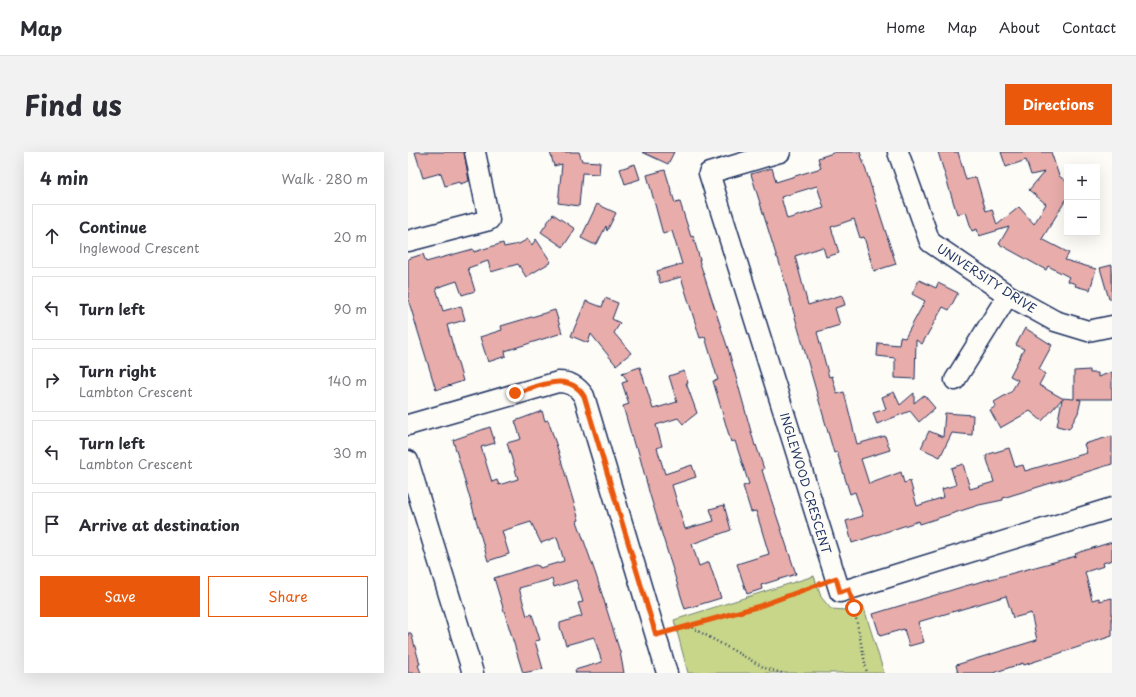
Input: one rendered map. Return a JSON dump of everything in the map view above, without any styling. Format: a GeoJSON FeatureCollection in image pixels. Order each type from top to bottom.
{"type":"FeatureCollection","features":[{"type":"Feature","properties":{"kind":"street"},"geometry":{"type":"LineString","coordinates":[[408,241],[489,220],[475,152]]}},
{"type":"Feature","properties":{"kind":"street","name":"INGLEWOOD CRESCENT"},"geometry":{"type":"LineString","coordinates":[[780,152],[709,174],[842,583]]}},
{"type":"Feature","properties":{"kind":"street","name":"UNIVERSITY DRIVE"},"geometry":{"type":"LineString","coordinates":[[898,152],[930,242],[1008,295],[1055,321],[1088,331],[1112,326]]}},
{"type":"Feature","properties":{"kind":"street"},"geometry":{"type":"LineString","coordinates":[[955,380],[1008,295]]}},
{"type":"Feature","properties":{"kind":"street"},"geometry":{"type":"LineString","coordinates":[[408,425],[558,382],[566,382],[575,386],[584,396],[667,673]]}},
{"type":"Feature","properties":{"kind":"street"},"geometry":{"type":"LineString","coordinates":[[408,461],[473,673]]}},
{"type":"Feature","properties":{"kind":"street"},"geometry":{"type":"LineString","coordinates":[[842,583],[1112,508]]}},
{"type":"Feature","properties":{"kind":"path"},"geometry":{"type":"LineString","coordinates":[[656,635],[842,583],[860,632],[864,664],[868,673]]}},
{"type":"Feature","properties":{"kind":"path"},"geometry":{"type":"LineString","coordinates":[[676,629],[692,627],[765,668],[782,673]]}},
{"type":"Feature","properties":{"kind":"green space"},"geometry":{"type":"Polygon","coordinates":[[[814,576],[821,597],[831,609],[846,610],[863,605],[884,673],[688,673],[674,620],[814,576]]]}},
{"type":"Feature","properties":{"kind":"building"},"geometry":{"type":"Polygon","coordinates":[[[415,152],[464,152],[469,181],[445,186],[441,173],[423,178],[415,152]]]}},
{"type":"Feature","properties":{"kind":"building"},"geometry":{"type":"Polygon","coordinates":[[[550,152],[579,152],[582,161],[600,162],[599,174],[582,173],[579,206],[558,203],[562,164],[554,166],[550,152]]]}},
{"type":"Feature","properties":{"kind":"building"},"geometry":{"type":"Polygon","coordinates":[[[642,152],[674,152],[668,164],[642,152]]]}},
{"type":"Feature","properties":{"kind":"building"},"geometry":{"type":"Polygon","coordinates":[[[836,152],[860,152],[896,264],[874,271],[864,237],[860,238],[854,219],[831,227],[839,253],[826,257],[823,247],[795,256],[808,305],[842,295],[845,305],[835,308],[840,325],[817,332],[829,377],[832,376],[837,394],[844,392],[857,444],[885,436],[890,450],[861,459],[869,484],[901,472],[904,483],[910,481],[917,506],[944,497],[942,489],[956,485],[951,468],[963,464],[970,489],[994,482],[986,456],[989,454],[1009,448],[1015,467],[1023,465],[1025,471],[1087,453],[1084,444],[1112,436],[1112,464],[1003,498],[1003,500],[979,505],[920,524],[919,521],[852,543],[846,521],[863,516],[855,492],[850,494],[837,452],[834,453],[778,258],[751,174],[772,168],[776,182],[821,168],[818,158],[836,152]],[[817,186],[781,197],[787,219],[824,208],[817,186]]]}},
{"type":"Feature","properties":{"kind":"building"},"geometry":{"type":"Polygon","coordinates":[[[938,152],[958,152],[966,180],[976,177],[986,211],[992,209],[997,225],[1019,207],[1034,224],[1046,204],[1029,190],[1044,172],[1031,175],[1026,160],[1006,167],[1001,152],[1051,152],[1059,176],[1064,180],[1064,203],[1042,239],[1069,253],[1065,260],[1096,269],[1090,290],[1075,286],[1076,284],[1067,281],[1069,277],[1048,266],[1046,270],[999,244],[1009,227],[979,236],[977,229],[972,231],[966,212],[957,214],[938,152]]]}},
{"type":"Feature","properties":{"kind":"building"},"geometry":{"type":"Polygon","coordinates":[[[635,164],[640,179],[625,184],[620,169],[635,164]]]}},
{"type":"Feature","properties":{"kind":"building"},"geometry":{"type":"Polygon","coordinates":[[[665,170],[675,203],[680,202],[691,237],[693,236],[699,260],[729,352],[755,446],[756,445],[764,469],[762,470],[769,493],[796,574],[761,585],[762,589],[747,594],[737,564],[769,554],[756,511],[751,512],[743,486],[749,484],[735,441],[731,442],[713,381],[718,380],[705,337],[700,338],[681,277],[660,283],[657,271],[682,264],[672,231],[663,234],[647,175],[665,170]]]}},
{"type":"Feature","properties":{"kind":"building"},"geometry":{"type":"Polygon","coordinates":[[[597,204],[616,213],[607,231],[606,226],[597,244],[593,244],[581,238],[597,204]]]}},
{"type":"Feature","properties":{"kind":"building"},"geometry":{"type":"Polygon","coordinates":[[[553,214],[575,229],[563,247],[541,232],[553,214]]]}},
{"type":"Feature","properties":{"kind":"building"},"geometry":{"type":"Polygon","coordinates":[[[528,239],[532,245],[536,239],[551,262],[526,277],[518,264],[491,272],[488,261],[468,268],[475,291],[462,295],[457,281],[436,288],[443,311],[461,306],[465,320],[447,325],[463,381],[436,390],[408,299],[408,259],[423,254],[426,262],[473,249],[474,252],[503,243],[504,247],[519,244],[528,239]]]}},
{"type":"Feature","properties":{"kind":"building"},"geometry":{"type":"Polygon","coordinates":[[[1112,265],[1112,299],[1109,299],[1100,268],[1112,265]]]}},
{"type":"Feature","properties":{"kind":"building"},"geometry":{"type":"Polygon","coordinates":[[[919,280],[936,288],[938,283],[958,293],[949,310],[943,307],[922,344],[916,340],[915,379],[895,378],[895,358],[877,356],[878,343],[899,345],[900,337],[905,338],[925,301],[912,294],[919,280]]]}},
{"type":"Feature","properties":{"kind":"building"},"geometry":{"type":"Polygon","coordinates":[[[605,298],[618,303],[612,319],[620,323],[614,333],[631,353],[616,365],[591,334],[588,343],[571,336],[586,301],[602,307],[605,298]]]}},
{"type":"Feature","properties":{"kind":"building"},"geometry":{"type":"Polygon","coordinates":[[[555,310],[562,333],[505,351],[506,356],[488,362],[480,337],[502,330],[501,326],[555,310]]]}},
{"type":"Feature","properties":{"kind":"building"},"geometry":{"type":"Polygon","coordinates":[[[1025,328],[1052,345],[1039,369],[1045,374],[1039,385],[1062,398],[1074,399],[1074,371],[1090,370],[1090,373],[1098,373],[1098,377],[1112,372],[1112,399],[1077,399],[1081,400],[1078,413],[1069,429],[1057,426],[1062,399],[1042,421],[1030,411],[1000,428],[990,410],[996,406],[994,402],[1011,392],[1018,380],[1010,376],[1024,349],[1016,345],[1025,328]]]}},
{"type":"Feature","properties":{"kind":"building"},"geometry":{"type":"Polygon","coordinates":[[[640,367],[653,409],[677,402],[669,376],[684,371],[688,383],[686,383],[697,413],[683,424],[678,418],[656,425],[662,446],[657,448],[665,474],[692,465],[696,477],[672,485],[685,529],[714,521],[710,509],[724,505],[731,530],[692,544],[699,566],[709,562],[721,598],[685,609],[637,447],[635,448],[623,406],[629,404],[622,383],[628,381],[622,373],[640,367]]]}},
{"type":"Feature","properties":{"kind":"building"},"geometry":{"type":"Polygon","coordinates":[[[894,392],[900,405],[914,393],[914,403],[924,395],[935,408],[919,422],[910,411],[877,424],[873,413],[886,409],[882,397],[894,392]]]}},
{"type":"Feature","properties":{"kind":"building"},"geometry":{"type":"Polygon","coordinates":[[[542,411],[545,421],[548,420],[558,450],[579,520],[577,521],[596,575],[620,652],[624,673],[576,673],[575,670],[602,662],[594,637],[566,645],[560,623],[582,616],[578,603],[583,602],[576,580],[554,587],[552,579],[519,588],[527,616],[532,614],[540,640],[535,641],[543,669],[523,673],[494,578],[535,565],[539,566],[540,568],[564,561],[557,537],[541,543],[531,522],[502,531],[509,554],[488,561],[453,440],[490,427],[495,443],[481,447],[492,482],[497,480],[499,485],[518,479],[507,443],[521,439],[515,421],[542,411]]]}},
{"type":"Feature","properties":{"kind":"building"},"geometry":{"type":"Polygon","coordinates":[[[945,413],[973,415],[972,435],[952,433],[940,457],[921,448],[929,431],[943,437],[945,413]]]}},
{"type":"Feature","properties":{"kind":"building"},"geometry":{"type":"Polygon","coordinates":[[[1112,542],[1112,560],[1103,563],[1104,566],[1085,572],[1092,600],[1099,598],[1099,601],[1112,598],[1112,636],[1024,665],[1023,663],[993,673],[958,673],[956,665],[1037,640],[1031,613],[1013,618],[1006,596],[918,622],[924,642],[909,646],[904,629],[880,636],[873,614],[965,586],[1076,556],[1075,554],[1080,552],[1112,542]]]}},
{"type":"Feature","properties":{"kind":"building"},"geometry":{"type":"Polygon","coordinates":[[[408,633],[411,633],[420,664],[418,665],[421,673],[408,673],[408,633]]]}},
{"type":"Feature","properties":{"kind":"route"},"geometry":{"type":"LineString","coordinates":[[515,393],[558,382],[566,382],[575,386],[584,396],[656,635],[760,606],[836,578],[840,592],[849,589],[854,608]]}}]}
